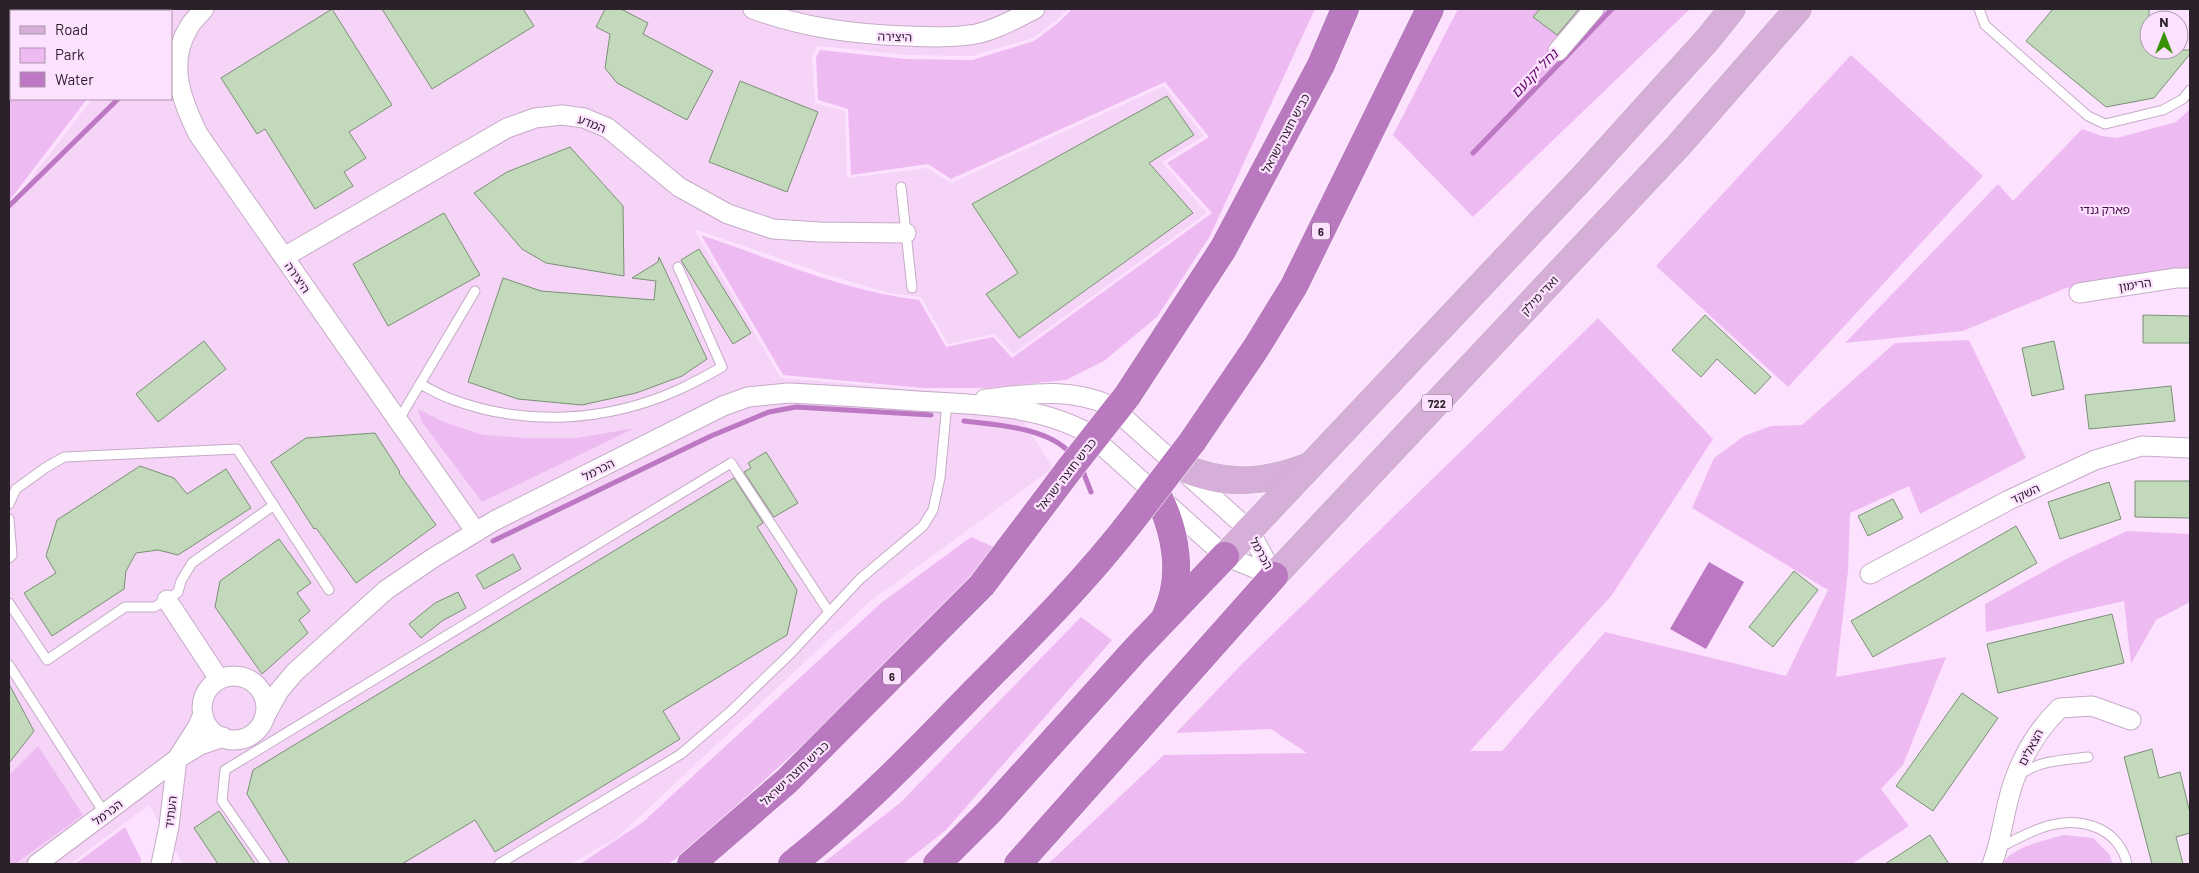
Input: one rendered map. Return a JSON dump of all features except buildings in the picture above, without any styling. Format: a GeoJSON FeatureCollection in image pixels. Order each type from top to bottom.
{"type":"FeatureCollection","features":[{"type":"Feature","properties":{"kind":"highway","name":"כביש חוצה ישראל"},"geometry":{"type":"LineString","coordinates":[[690,864],[787,781],[982,585],[1126,396],[1223,249],[1321,65],[1345,9]]}},
{"type":"Feature","properties":{"kind":"highway","name":"6"},"geometry":{"type":"LineString","coordinates":[[792,864],[825,838],[915,753],[1054,610],[1117,540],[1192,442],[1256,348],[1294,286],[1430,9]]}},
{"type":"Feature","properties":{"kind":"highway"},"geometry":{"type":"LineString","coordinates":[[1158,496],[1171,525],[1176,573],[1171,605],[1164,620]]}},
{"type":"Feature","properties":{"kind":"highway"},"geometry":{"type":"LineString","coordinates":[[937,864],[989,812],[1225,556]]}},
{"type":"Feature","properties":{"kind":"highway"},"geometry":{"type":"LineString","coordinates":[[1018,864],[1274,576]]}},
{"type":"Feature","properties":{"kind":"main road"},"geometry":{"type":"LineString","coordinates":[[1225,556],[1584,176],[1708,39],[1732,9]]}},
{"type":"Feature","properties":{"kind":"main road","name":"ואדי מילק"},"geometry":{"type":"LineString","coordinates":[[1274,576],[1679,145],[1798,9]]}},
{"type":"Feature","properties":{"kind":"main road"},"geometry":{"type":"LineString","coordinates":[[1179,466],[1220,480],[1243,482],[1291,473],[1312,465]]}},
{"type":"Feature","properties":{"kind":"street","name":"היצירה"},"geometry":{"type":"LineString","coordinates":[[204,9],[189,27],[178,54],[179,83],[184,106],[198,134],[476,532]]}},
{"type":"Feature","properties":{"kind":"street","name":"היצירה"},"geometry":{"type":"LineString","coordinates":[[753,9],[794,15],[811,27],[856,34],[933,37],[976,34],[1035,9]]}},
{"type":"Feature","properties":{"kind":"street"},"geometry":{"type":"LineString","coordinates":[[1558,51],[1594,9]]}},
{"type":"Feature","properties":{"kind":"street","name":"המדע"},"geometry":{"type":"LineString","coordinates":[[284,257],[507,128],[535,118],[562,115],[584,118],[608,128],[678,187],[728,214],[773,229],[819,232],[906,233]]}},
{"type":"Feature","properties":{"kind":"street","name":"הרימון"},"geometry":{"type":"LineString","coordinates":[[2079,293],[2176,278],[2190,278]]}},
{"type":"Feature","properties":{"kind":"street","name":"הכרמל"},"geometry":{"type":"LineString","coordinates":[[264,718],[279,691],[295,672],[386,590],[476,532],[678,428],[748,397],[788,393],[947,403],[1030,412],[1076,426],[1100,443],[1225,556],[1274,576]]}},
{"type":"Feature","properties":{"kind":"street","name":"הכרמל"},"geometry":{"type":"LineString","coordinates":[[947,403],[1055,393],[1095,398],[1111,406],[1250,530],[1274,576]]}},
{"type":"Feature","properties":{"kind":"street","name":"השקד"},"geometry":{"type":"LineString","coordinates":[[1870,574],[2009,500],[2095,460],[2142,446],[2190,448]]}},
{"type":"Feature","properties":{"kind":"street"},"geometry":{"type":"LineString","coordinates":[[168,600],[219,680]]}},
{"type":"Feature","properties":{"kind":"street","name":"הכרמל"},"geometry":{"type":"LineString","coordinates":[[251,680],[274,678],[295,672]]}},
{"type":"Feature","properties":{"kind":"street"},"geometry":{"type":"LineString","coordinates":[[229,676],[240,676],[251,680],[264,697],[266,707],[264,718],[259,728],[245,738],[223,737],[210,728],[203,714],[202,703],[206,692],[219,680],[229,676]]}},
{"type":"Feature","properties":{"kind":"street","name":"הצאלים"},"geometry":{"type":"LineString","coordinates":[[1995,856],[2014,780],[2028,748],[2042,725],[2060,708],[2092,706],[2131,720]]}},
{"type":"Feature","properties":{"kind":"street","name":"הכרמל"},"geometry":{"type":"LineString","coordinates":[[177,759],[198,726],[203,714]]}},
{"type":"Feature","properties":{"kind":"street","name":"הכרמל"},"geometry":{"type":"LineString","coordinates":[[37,864],[177,759],[200,745],[223,737]]}},
{"type":"Feature","properties":{"kind":"street","name":"העתיד"},"geometry":{"type":"LineString","coordinates":[[161,864],[170,826],[177,759]]}},
{"type":"Feature","properties":{"kind":"lane"},"geometry":{"type":"LineString","coordinates":[[1980,11],[1985,25],[2088,116],[2104,124],[2163,110],[2182,99],[2190,90]]}},
{"type":"Feature","properties":{"kind":"lane"},"geometry":{"type":"LineString","coordinates":[[901,187],[912,288]]}},
{"type":"Feature","properties":{"kind":"lane"},"geometry":{"type":"LineString","coordinates":[[420,384],[450,399],[486,409],[535,417],[573,418],[627,407],[678,390],[722,367],[678,267]]}},
{"type":"Feature","properties":{"kind":"lane"},"geometry":{"type":"LineString","coordinates":[[398,421],[475,291]]}},
{"type":"Feature","properties":{"kind":"lane"},"geometry":{"type":"LineString","coordinates":[[499,864],[681,754],[764,679],[860,579],[923,526],[933,510],[940,478],[947,403]]}},
{"type":"Feature","properties":{"kind":"lane"},"geometry":{"type":"LineString","coordinates":[[9,504],[16,489],[44,468],[64,457],[238,449],[329,590]]}},
{"type":"Feature","properties":{"kind":"lane"},"geometry":{"type":"LineString","coordinates":[[266,864],[222,801],[225,770],[731,463],[829,612]]}},
{"type":"Feature","properties":{"kind":"lane"},"geometry":{"type":"LineString","coordinates":[[9,603],[46,660],[126,607],[154,607],[168,600],[178,592],[181,582],[192,563],[274,505]]}},
{"type":"Feature","properties":{"kind":"lane"},"geometry":{"type":"LineString","coordinates":[[9,519],[12,555],[9,558]]}},
{"type":"Feature","properties":{"kind":"lane"},"geometry":{"type":"LineString","coordinates":[[9,665],[105,814]]}},
{"type":"Feature","properties":{"kind":"lane"},"geometry":{"type":"LineString","coordinates":[[2014,780],[2028,769],[2045,763],[2088,757]]}},
{"type":"Feature","properties":{"kind":"lane"},"geometry":{"type":"LineString","coordinates":[[1995,856],[2030,832],[2061,822],[2087,823],[2110,834],[2125,855],[2127,864]]}},
{"type":"Feature","properties":{"kind":"shaded area"},"geometry":{"type":"Polygon","coordinates":[[[1068,9],[1056,21],[1033,38],[972,56],[906,55],[818,46],[812,56],[815,103],[845,111],[847,178],[927,168],[951,183],[1164,86],[1204,136],[1162,162],[1207,213],[1013,354],[994,334],[948,344],[921,297],[889,293],[825,274],[694,229],[781,378],[1008,397],[1053,468],[869,602],[618,837],[570,864],[183,864],[149,805],[70,864],[9,864],[9,207],[91,100],[172,100],[172,10],[1068,9]]]}},
{"type":"Feature","properties":{"kind":"green space"},"geometry":{"type":"Polygon","coordinates":[[[9,9],[168,9],[10,10],[10,100],[86,100],[9,201],[9,9]]]}},
{"type":"Feature","properties":{"kind":"green space"},"geometry":{"type":"Polygon","coordinates":[[[1072,9],[1315,9],[1210,236],[1157,317],[1104,361],[1066,380],[986,388],[922,388],[783,375],[701,235],[836,282],[891,296],[919,300],[946,347],[993,337],[1012,358],[1212,213],[1167,163],[1209,137],[1165,82],[951,179],[928,164],[851,175],[848,109],[818,100],[816,57],[820,50],[906,59],[972,60],[1034,41],[1058,23],[1072,9]]]}},
{"type":"Feature","properties":{"kind":"green space"},"geometry":{"type":"Polygon","coordinates":[[[1458,9],[1690,9],[1473,217],[1393,135],[1458,9]]]}},
{"type":"Feature","properties":{"kind":"green space"},"geometry":{"type":"Polygon","coordinates":[[[1851,55],[1983,176],[1788,387],[1656,266],[1851,55]]]}},
{"type":"Feature","properties":{"kind":"green space","name":"פארק גנדי"},"geometry":{"type":"Polygon","coordinates":[[[2190,109],[2190,268],[2066,288],[1963,331],[1845,343],[1998,184],[2013,201],[2082,129],[2102,136],[2117,138],[2176,122],[2190,109]]]}},
{"type":"Feature","properties":{"kind":"green space"},"geometry":{"type":"Polygon","coordinates":[[[1598,318],[1713,439],[1612,595],[1470,751],[1502,751],[1605,632],[1786,676],[1828,590],[1692,508],[1714,458],[1744,436],[1771,426],[1802,425],[1895,343],[1969,340],[2026,458],[1920,514],[1909,486],[1850,513],[1848,571],[1836,677],[1946,657],[1903,765],[1881,789],[1909,826],[1852,864],[1048,864],[1164,755],[1307,753],[1271,729],[1176,733],[1243,663],[1598,318]]]}},
{"type":"Feature","properties":{"kind":"green space"},"geometry":{"type":"Polygon","coordinates":[[[418,409],[444,422],[483,435],[524,438],[577,438],[635,428],[482,502],[422,422],[418,409]]]}},
{"type":"Feature","properties":{"kind":"green space"},"geometry":{"type":"Polygon","coordinates":[[[2127,531],[2190,534],[2190,602],[2156,620],[2131,664],[2124,601],[1986,632],[1985,604],[2066,559],[2127,531]]]}},
{"type":"Feature","properties":{"kind":"green space"},"geometry":{"type":"Polygon","coordinates":[[[971,537],[996,548],[903,649],[818,731],[689,849],[668,864],[580,864],[643,822],[881,603],[971,537]]]}},
{"type":"Feature","properties":{"kind":"green space"},"geometry":{"type":"Polygon","coordinates":[[[1081,617],[1112,640],[946,830],[903,864],[822,864],[900,803],[1081,617]]]}},
{"type":"Feature","properties":{"kind":"green space"},"geometry":{"type":"Polygon","coordinates":[[[38,746],[83,815],[15,864],[9,864],[9,775],[38,746]]]}},
{"type":"Feature","properties":{"kind":"green space"},"geometry":{"type":"Polygon","coordinates":[[[125,827],[141,859],[141,864],[75,864],[125,827]]]}},
{"type":"Feature","properties":{"kind":"green space"},"geometry":{"type":"Polygon","coordinates":[[[2064,835],[2093,838],[2109,854],[2113,864],[2003,864],[2013,853],[2021,849],[2064,835]]]}},
{"type":"Feature","properties":{"kind":"water"},"geometry":{"type":"Polygon","coordinates":[[[1709,562],[1744,582],[1706,649],[1670,629],[1709,562]]]}},
{"type":"Feature","properties":{"kind":"waterway","name":"נחל יקנעם"},"geometry":{"type":"LineString","coordinates":[[1473,153],[1612,9]]}},
{"type":"Feature","properties":{"kind":"waterway"},"geometry":{"type":"LineString","coordinates":[[9,206],[117,100]]}},
{"type":"Feature","properties":{"kind":"waterway"},"geometry":{"type":"LineString","coordinates":[[493,541],[711,436],[769,412],[796,407],[931,415]]}},
{"type":"Feature","properties":{"kind":"waterway"},"geometry":{"type":"LineString","coordinates":[[964,421],[1006,426],[1035,433],[1049,438],[1071,454]]}},
{"type":"Feature","properties":{"kind":"waterway"},"geometry":{"type":"LineString","coordinates":[[1082,469],[1091,492]]}}]}
